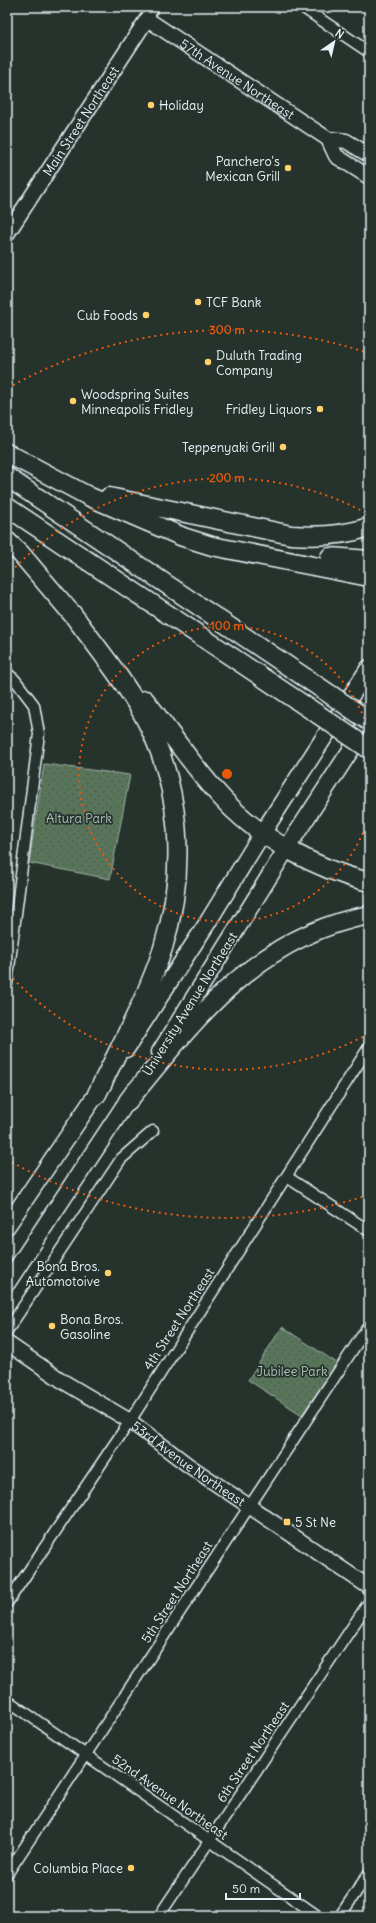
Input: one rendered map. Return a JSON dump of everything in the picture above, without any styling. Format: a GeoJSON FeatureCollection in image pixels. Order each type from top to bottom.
{"type":"FeatureCollection","features":[{"type":"Feature","properties":{"kind":"highway"},"geometry":{"type":"LineString","coordinates":[[7,453],[70,488],[124,513],[183,537],[212,546],[369,577]]}},
{"type":"Feature","properties":{"kind":"highway"},"geometry":{"type":"LineString","coordinates":[[32,467],[115,498],[275,532],[307,536],[332,536],[369,527]]}},
{"type":"Feature","properties":{"kind":"highway"},"geometry":{"type":"LineString","coordinates":[[7,477],[369,721]]}},
{"type":"Feature","properties":{"kind":"highway"},"geometry":{"type":"LineString","coordinates":[[7,507],[369,749]]}},
{"type":"Feature","properties":{"kind":"highway"},"geometry":{"type":"LineString","coordinates":[[124,513],[199,533],[344,559],[369,560]]}},
{"type":"Feature","properties":{"kind":"highway"},"geometry":{"type":"LineString","coordinates":[[7,541],[21,554],[130,681],[223,799],[241,817],[287,848],[325,869],[369,882]]}},
{"type":"Feature","properties":{"kind":"highway"},"geometry":{"type":"LineString","coordinates":[[71,612],[122,681],[148,724],[167,772],[174,803],[177,830],[178,869],[176,891],[163,948],[146,991],[97,1094]]}},
{"type":"Feature","properties":{"kind":"highway"},"geometry":{"type":"LineString","coordinates":[[128,1101],[202,1012],[247,972],[275,953],[309,935],[338,923],[369,915]]}},
{"type":"Feature","properties":{"kind":"main road"},"geometry":{"type":"LineString","coordinates":[[7,1226],[97,1094],[369,668]]}},
{"type":"Feature","properties":{"kind":"main road","name":"University Avenue Northeast"},"geometry":{"type":"LineString","coordinates":[[7,1283],[156,1059],[287,848],[369,721]]}},
{"type":"Feature","properties":{"kind":"street"},"geometry":{"type":"LineString","coordinates":[[302,7],[369,52]]}},
{"type":"Feature","properties":{"kind":"street","name":"57th Avenue Northeast"},"geometry":{"type":"LineString","coordinates":[[151,13],[328,139],[346,141],[369,155]]}},
{"type":"Feature","properties":{"kind":"street","name":"Main Street Northeast"},"geometry":{"type":"LineString","coordinates":[[7,234],[151,13]]}},
{"type":"Feature","properties":{"kind":"street","name":"57th Avenue Northeast"},"geometry":{"type":"LineString","coordinates":[[328,139],[336,156],[369,177]]}},
{"type":"Feature","properties":{"kind":"street"},"geometry":{"type":"LineString","coordinates":[[7,673],[16,680],[34,705],[39,734],[7,984]]}},
{"type":"Feature","properties":{"kind":"street","name":"4th Street Northeast"},"geometry":{"type":"LineString","coordinates":[[7,1603],[130,1421],[369,1047]]}},
{"type":"Feature","properties":{"kind":"street"},"geometry":{"type":"LineString","coordinates":[[7,1331],[121,1159],[153,1131]]}},
{"type":"Feature","properties":{"kind":"street"},"geometry":{"type":"LineString","coordinates":[[286,1177],[369,1230]]}},
{"type":"Feature","properties":{"kind":"street","name":"5th Street Northeast"},"geometry":{"type":"LineString","coordinates":[[7,1874],[369,1325]]}},
{"type":"Feature","properties":{"kind":"street","name":"53rd Avenue Northeast"},"geometry":{"type":"LineString","coordinates":[[7,1343],[64,1382],[130,1421],[188,1466],[369,1587]]}},
{"type":"Feature","properties":{"kind":"street","name":"6th Street Northeast"},"geometry":{"type":"LineString","coordinates":[[159,1916],[369,1602]]}},
{"type":"Feature","properties":{"kind":"street","name":"52nd Avenue Northeast"},"geometry":{"type":"LineString","coordinates":[[7,1700],[318,1916]]}},
{"type":"Feature","properties":{"kind":"street"},"geometry":{"type":"LineString","coordinates":[[340,1916],[369,1873]]}},
{"type":"Feature","properties":{"kind":"green space","name":"Altura Park"},"geometry":{"type":"Polygon","coordinates":[[[44,764],[130,775],[110,879],[29,863],[44,764]]]}},
{"type":"Feature","properties":{"kind":"green space","name":"Jubilee Park"},"geometry":{"type":"Polygon","coordinates":[[[282,1327],[337,1363],[302,1415],[248,1380],[282,1327]]]}},
{"type":"Feature","properties":{"kind":"place","name":"Holiday"},"geometry":{"type":"Point","coordinates":[151,105]}},
{"type":"Feature","properties":{"kind":"place","name":"Panchero's Mexican Grill"},"geometry":{"type":"Point","coordinates":[288,168]}},
{"type":"Feature","properties":{"kind":"place","name":"TCF Bank"},"geometry":{"type":"Point","coordinates":[198,302]}},
{"type":"Feature","properties":{"kind":"place","name":"Cub Foods"},"geometry":{"type":"Point","coordinates":[146,315]}},
{"type":"Feature","properties":{"kind":"place","name":"Duluth Trading Company"},"geometry":{"type":"Point","coordinates":[208,362]}},
{"type":"Feature","properties":{"kind":"place","name":"Woodspring Suites Minneapolis Fridley"},"geometry":{"type":"Point","coordinates":[73,401]}},
{"type":"Feature","properties":{"kind":"place","name":"Fridley Liquors"},"geometry":{"type":"Point","coordinates":[320,409]}},
{"type":"Feature","properties":{"kind":"place","name":"Teppenyaki Grill"},"geometry":{"type":"Point","coordinates":[283,447]}},
{"type":"Feature","properties":{"kind":"place","name":"Bona Bros. Automotoive"},"geometry":{"type":"Point","coordinates":[108,1273]}},
{"type":"Feature","properties":{"kind":"place","name":"Bona Bros. Gasoline"},"geometry":{"type":"Point","coordinates":[52,1326]}},
{"type":"Feature","properties":{"kind":"place","name":"5 St Ne"},"geometry":{"type":"Point","coordinates":[287,1522]}},
{"type":"Feature","properties":{"kind":"place","name":"Columbia Place"},"geometry":{"type":"Point","coordinates":[131,1868]}}]}
